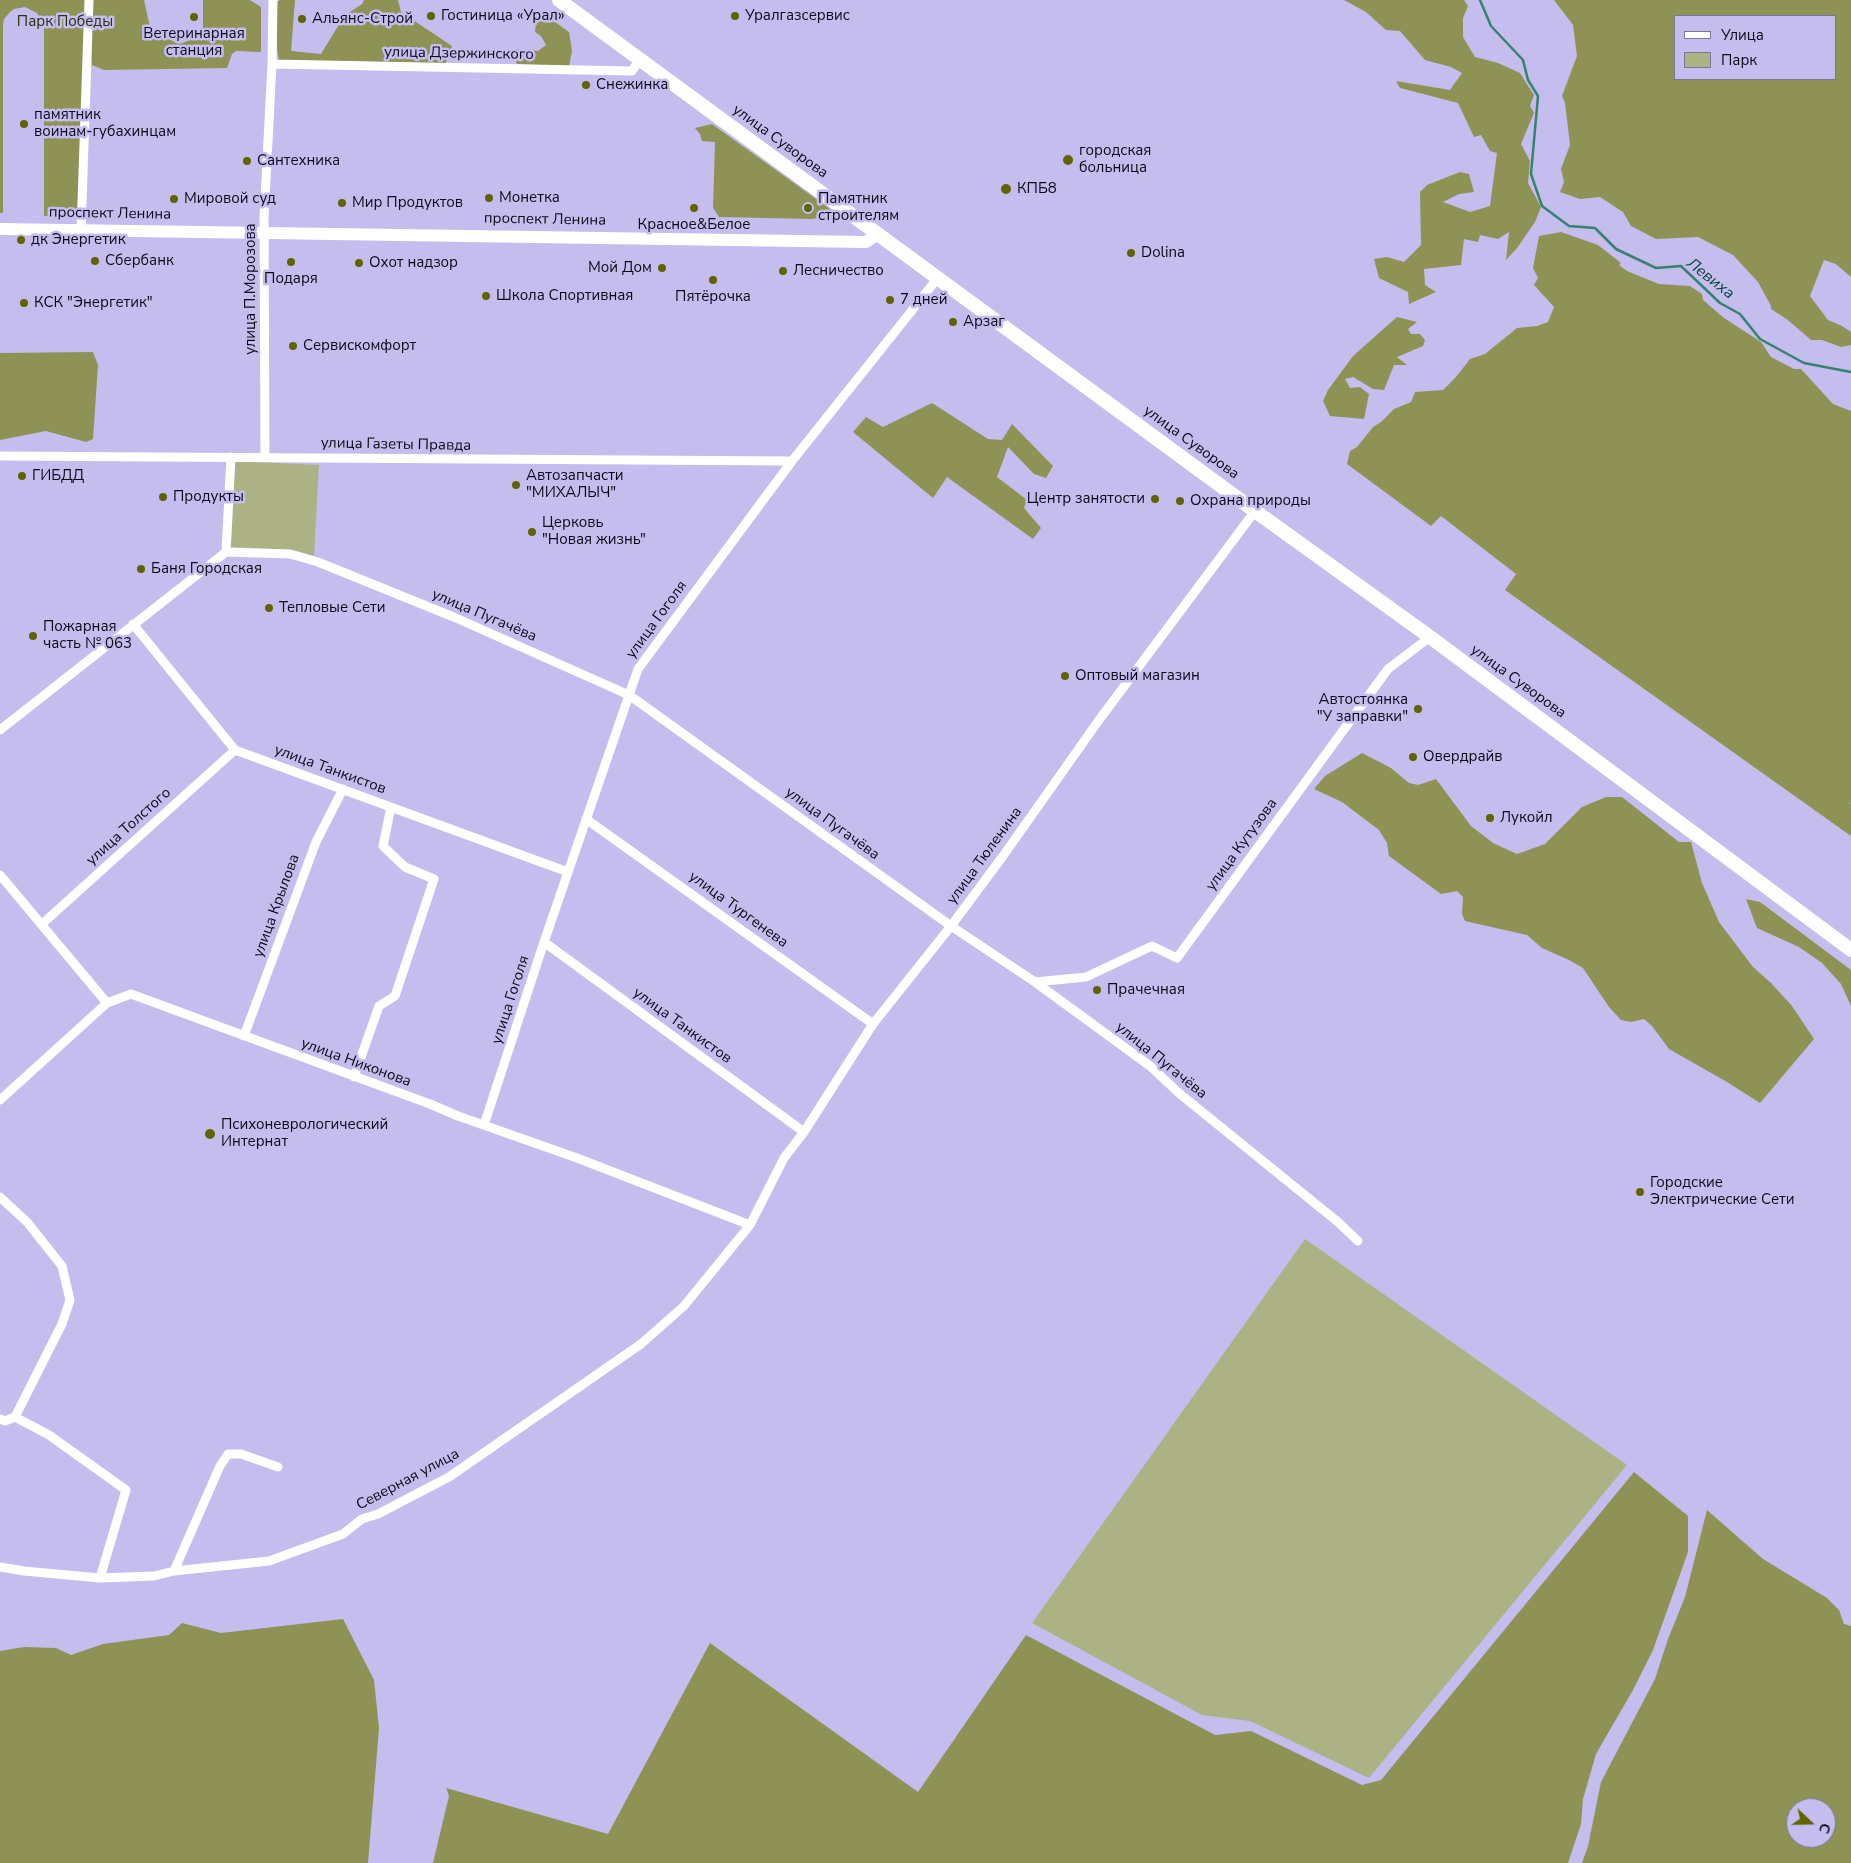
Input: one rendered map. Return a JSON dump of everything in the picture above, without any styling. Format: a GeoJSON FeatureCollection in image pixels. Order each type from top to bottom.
{"type":"FeatureCollection","features":[{"type":"Feature","properties":{"kind":"main road","name":"улица Суворова"},"geometry":{"type":"LineString","coordinates":[[560,0],[937,279],[1430,637],[1851,950]]}},
{"type":"Feature","properties":{"kind":"main road","name":"проспект Ленина"},"geometry":{"type":"LineString","coordinates":[[0,229],[866,242],[878,234]]}},
{"type":"Feature","properties":{"kind":"street"},"geometry":{"type":"LineString","coordinates":[[82,230],[89,0]]}},
{"type":"Feature","properties":{"kind":"street","name":"улица П.Морозова"},"geometry":{"type":"LineString","coordinates":[[265,457],[264,233],[273,0]]}},
{"type":"Feature","properties":{"kind":"street","name":"улица Дзержинского"},"geometry":{"type":"LineString","coordinates":[[272,64],[632,71],[640,60]]}},
{"type":"Feature","properties":{"kind":"street","name":"улица Гоголя"},"geometry":{"type":"LineString","coordinates":[[484,1125],[544,942],[638,669],[792,461],[937,279]]}},
{"type":"Feature","properties":{"kind":"street","name":"улица Газеты Правда"},"geometry":{"type":"LineString","coordinates":[[0,456],[792,461]]}},
{"type":"Feature","properties":{"kind":"street"},"geometry":{"type":"LineString","coordinates":[[0,730],[226,552],[230,457]]}},
{"type":"Feature","properties":{"kind":"street","name":"улица Тюленина"},"geometry":{"type":"LineString","coordinates":[[750,1226],[784,1158],[804,1132],[873,1024],[951,926],[1111,704],[1255,511]]}},
{"type":"Feature","properties":{"kind":"street","name":"улица Пугачёва"},"geometry":{"type":"LineString","coordinates":[[226,552],[290,554],[318,562],[456,618],[629,695],[951,926],[1035,982],[1150,1066],[1180,1094],[1338,1222],[1358,1242]]}},
{"type":"Feature","properties":{"kind":"street"},"geometry":{"type":"LineString","coordinates":[[133,624],[235,750]]}},
{"type":"Feature","properties":{"kind":"street","name":"улица Кутузова"},"geometry":{"type":"LineString","coordinates":[[1035,982],[1086,977],[1152,946],[1177,958],[1388,669],[1430,637]]}},
{"type":"Feature","properties":{"kind":"street","name":"улица Танкистов"},"geometry":{"type":"LineString","coordinates":[[235,750],[568,872]]}},
{"type":"Feature","properties":{"kind":"street","name":"улица Толстого"},"geometry":{"type":"LineString","coordinates":[[42,924],[235,750]]}},
{"type":"Feature","properties":{"kind":"street","name":"улица Крылова"},"geometry":{"type":"LineString","coordinates":[[244,1036],[316,842],[343,789]]}},
{"type":"Feature","properties":{"kind":"street"},"geometry":{"type":"LineString","coordinates":[[354,1077],[379,1006],[395,996],[434,879],[405,867],[383,846],[391,807]]}},
{"type":"Feature","properties":{"kind":"street","name":"улица Тургенева"},"geometry":{"type":"LineString","coordinates":[[586,819],[873,1024]]}},
{"type":"Feature","properties":{"kind":"street"},"geometry":{"type":"LineString","coordinates":[[0,875],[107,1003],[0,1100]]}},
{"type":"Feature","properties":{"kind":"street","name":"улица Танкистов"},"geometry":{"type":"LineString","coordinates":[[544,942],[804,1132]]}},
{"type":"Feature","properties":{"kind":"street","name":"улица Никонова"},"geometry":{"type":"LineString","coordinates":[[107,1003],[131,994],[458,1116],[577,1158],[750,1226]]}},
{"type":"Feature","properties":{"kind":"street"},"geometry":{"type":"LineString","coordinates":[[0,1197],[28,1222],[62,1266],[70,1300],[62,1324],[15,1417],[5,1421],[0,1419]]}},
{"type":"Feature","properties":{"kind":"street","name":"Северная улица"},"geometry":{"type":"LineString","coordinates":[[0,1567],[100,1578],[154,1576],[174,1571],[269,1561],[344,1534],[362,1519],[378,1514],[449,1477],[641,1344],[684,1306],[750,1226]]}},
{"type":"Feature","properties":{"kind":"street"},"geometry":{"type":"LineString","coordinates":[[15,1417],[49,1435],[126,1490],[100,1578]]}},
{"type":"Feature","properties":{"kind":"street"},"geometry":{"type":"LineString","coordinates":[[174,1571],[220,1466],[228,1454],[241,1454],[278,1467]]}},
{"type":"Feature","properties":{"kind":"green space","name":"Парк Победы"},"geometry":{"type":"Polygon","coordinates":[[[0,0],[87,0],[82,217],[44,216],[44,25],[37,13],[25,7],[14,9],[10,12],[4,19],[3,25],[3,213],[0,213],[0,0]]]}},
{"type":"Feature","properties":{"kind":"green space"},"geometry":{"type":"Polygon","coordinates":[[[91,0],[144,0],[151,32],[180,44],[203,35],[203,0],[250,0],[261,7],[261,52],[236,51],[232,54],[227,68],[104,70],[92,65],[90,39],[91,0]]]}},
{"type":"Feature","properties":{"kind":"green space"},"geometry":{"type":"Polygon","coordinates":[[[280,0],[295,0],[291,51],[321,54],[344,16],[362,4],[364,0],[398,0],[401,12],[452,46],[445,65],[279,61],[277,48],[277,2],[280,0]]]}},
{"type":"Feature","properties":{"kind":"green space"},"geometry":{"type":"Polygon","coordinates":[[[1344,0],[1464,0],[1468,6],[1463,18],[1463,37],[1475,57],[1498,63],[1520,73],[1534,95],[1530,106],[1534,113],[1521,144],[1530,161],[1528,183],[1541,207],[1535,222],[1506,260],[1509,232],[1498,239],[1480,235],[1478,242],[1464,239],[1461,265],[1424,269],[1425,285],[1436,292],[1409,304],[1408,292],[1379,278],[1374,259],[1387,257],[1404,262],[1421,245],[1420,192],[1427,185],[1460,172],[1469,174],[1474,192],[1459,194],[1443,202],[1470,212],[1490,206],[1497,153],[1490,151],[1481,135],[1474,137],[1458,103],[1400,88],[1396,81],[1450,90],[1462,73],[1451,67],[1425,60],[1400,31],[1386,30],[1366,12],[1344,0]]]}},
{"type":"Feature","properties":{"kind":"green space"},"geometry":{"type":"Polygon","coordinates":[[[1554,0],[1851,0],[1851,277],[1836,264],[1824,260],[1810,296],[1828,320],[1851,332],[1851,345],[1841,347],[1822,340],[1811,340],[1788,320],[1771,309],[1758,282],[1733,255],[1698,237],[1656,239],[1631,226],[1623,212],[1600,197],[1580,199],[1560,192],[1564,182],[1561,169],[1570,145],[1565,103],[1562,96],[1577,56],[1573,25],[1554,0]]]}},
{"type":"Feature","properties":{"kind":"green space"},"geometry":{"type":"Polygon","coordinates":[[[541,20],[555,22],[569,32],[572,51],[569,66],[517,64],[514,56],[517,49],[538,51],[546,45],[541,36],[535,32],[536,22],[541,20]]]}},
{"type":"Feature","properties":{"kind":"green space"},"geometry":{"type":"Polygon","coordinates":[[[712,124],[830,209],[832,216],[811,219],[719,217],[713,208],[715,142],[702,141],[700,134],[695,128],[712,124]]]}},
{"type":"Feature","properties":{"kind":"green space"},"geometry":{"type":"Polygon","coordinates":[[[1561,232],[1598,245],[1621,263],[1619,265],[1627,271],[1659,284],[1690,286],[1702,294],[1703,300],[1724,318],[1761,342],[1771,357],[1794,369],[1801,369],[1833,404],[1851,411],[1851,803],[1849,802],[1851,804],[1851,836],[1505,590],[1516,574],[1441,516],[1431,526],[1347,464],[1350,451],[1357,447],[1373,427],[1394,409],[1411,402],[1415,392],[1443,390],[1470,359],[1485,354],[1517,328],[1537,326],[1548,322],[1554,307],[1534,285],[1538,278],[1533,268],[1539,236],[1561,232]]]}},
{"type":"Feature","properties":{"kind":"green space"},"geometry":{"type":"Polygon","coordinates":[[[1397,317],[1417,322],[1408,329],[1411,334],[1420,334],[1425,340],[1423,346],[1397,357],[1407,365],[1394,365],[1384,390],[1373,389],[1353,377],[1345,379],[1350,388],[1360,387],[1369,394],[1364,419],[1330,416],[1323,401],[1328,390],[1353,356],[1397,317]]]}},
{"type":"Feature","properties":{"kind":"green space"},"geometry":{"type":"Polygon","coordinates":[[[93,352],[98,365],[93,439],[86,442],[46,431],[0,440],[0,353],[93,352]]]}},
{"type":"Feature","properties":{"kind":"green space"},"geometry":{"type":"Polygon","coordinates":[[[932,403],[988,439],[1002,440],[1012,424],[1053,466],[1046,478],[1034,474],[1008,447],[997,477],[1027,500],[1024,508],[1041,528],[1033,539],[947,477],[933,498],[853,432],[866,417],[883,427],[932,403]]]}},
{"type":"Feature","properties":{"kind":"green space"},"geometry":{"type":"Polygon","coordinates":[[[235,461],[319,465],[314,556],[294,550],[231,547],[235,461]]]}},
{"type":"Feature","properties":{"kind":"green space"},"geometry":{"type":"Polygon","coordinates":[[[1362,753],[1391,768],[1409,783],[1418,785],[1436,779],[1471,826],[1493,843],[1517,854],[1545,844],[1582,807],[1606,797],[1622,797],[1679,842],[1691,842],[1702,883],[1719,922],[1753,967],[1792,1006],[1814,1039],[1760,1103],[1669,1049],[1652,1026],[1644,1019],[1631,1022],[1621,1020],[1609,1007],[1583,968],[1542,948],[1527,935],[1465,921],[1462,914],[1463,897],[1457,891],[1441,894],[1389,856],[1387,843],[1379,830],[1342,802],[1314,789],[1325,776],[1362,753]]]}},
{"type":"Feature","properties":{"kind":"green space"},"geometry":{"type":"Polygon","coordinates":[[[1746,899],[1760,902],[1851,970],[1851,1006],[1841,984],[1822,963],[1799,947],[1757,928],[1746,899]]]}},
{"type":"Feature","properties":{"kind":"green space"},"geometry":{"type":"Polygon","coordinates":[[[1305,1239],[1627,1465],[1369,1778],[1250,1721],[1202,1715],[1032,1623],[1305,1239]]]}},
{"type":"Feature","properties":{"kind":"green space"},"geometry":{"type":"Polygon","coordinates":[[[1634,1472],[1688,1516],[1688,1552],[1653,1650],[1633,1690],[1596,1754],[1583,1799],[1581,1824],[1568,1863],[433,1863],[449,1796],[446,1788],[608,1834],[710,1643],[918,1792],[1026,1635],[1215,1735],[1251,1731],[1362,1785],[1381,1780],[1634,1472]]]}},
{"type":"Feature","properties":{"kind":"green space"},"geometry":{"type":"Polygon","coordinates":[[[1707,1510],[1763,1559],[1827,1598],[1839,1610],[1844,1624],[1851,1626],[1851,1863],[1582,1863],[1588,1846],[1601,1782],[1655,1679],[1668,1639],[1685,1597],[1707,1510]]]}},
{"type":"Feature","properties":{"kind":"green space"},"geometry":{"type":"Polygon","coordinates":[[[343,1619],[374,1680],[379,1728],[368,1863],[0,1863],[0,1651],[24,1647],[56,1648],[71,1655],[103,1644],[169,1635],[182,1623],[221,1633],[343,1619]]]}},
{"type":"Feature","properties":{"kind":"waterway","name":"Левиха"},"geometry":{"type":"LineString","coordinates":[[1480,0],[1491,26],[1523,60],[1528,80],[1538,96],[1531,174],[1542,206],[1569,226],[1595,228],[1616,249],[1656,268],[1681,266],[1720,303],[1740,314],[1760,339],[1804,363],[1851,372]]}},
{"type":"Feature","properties":{"kind":"place","name":"Гостиница «Урал»"},"geometry":{"type":"Point","coordinates":[431,16]}},
{"type":"Feature","properties":{"kind":"place","name":"Уралгазсервис"},"geometry":{"type":"Point","coordinates":[735,16]}},
{"type":"Feature","properties":{"kind":"place","name":"Ветеринарная станция"},"geometry":{"type":"Point","coordinates":[194,17]}},
{"type":"Feature","properties":{"kind":"place","name":"Альянс-Строй"},"geometry":{"type":"Point","coordinates":[302,19]}},
{"type":"Feature","properties":{"kind":"place","name":"Снежинка"},"geometry":{"type":"Point","coordinates":[586,85]}},
{"type":"Feature","properties":{"kind":"place","name":"памятник воинам-губахинцам"},"geometry":{"type":"Point","coordinates":[24,124]}},
{"type":"Feature","properties":{"kind":"place","name":"городская больница"},"geometry":{"type":"Point","coordinates":[1068,160]}},
{"type":"Feature","properties":{"kind":"place","name":"Сантехника"},"geometry":{"type":"Point","coordinates":[247,161]}},
{"type":"Feature","properties":{"kind":"place","name":"КПБ8"},"geometry":{"type":"Point","coordinates":[1006,189]}},
{"type":"Feature","properties":{"kind":"place","name":"Монетка"},"geometry":{"type":"Point","coordinates":[489,198]}},
{"type":"Feature","properties":{"kind":"place","name":"Мировой суд"},"geometry":{"type":"Point","coordinates":[174,199]}},
{"type":"Feature","properties":{"kind":"place","name":"Мир Продуктов"},"geometry":{"type":"Point","coordinates":[342,203]}},
{"type":"Feature","properties":{"kind":"place","name":"Красное&Белое"},"geometry":{"type":"Point","coordinates":[694,208]}},
{"type":"Feature","properties":{"kind":"place","name":"Памятник строителям"},"geometry":{"type":"Point","coordinates":[808,208]}},
{"type":"Feature","properties":{"kind":"place","name":"дк Энергетик"},"geometry":{"type":"Point","coordinates":[21,240]}},
{"type":"Feature","properties":{"kind":"place","name":"Dolina"},"geometry":{"type":"Point","coordinates":[1131,253]}},
{"type":"Feature","properties":{"kind":"place","name":"Сбербанк"},"geometry":{"type":"Point","coordinates":[95,261]}},
{"type":"Feature","properties":{"kind":"place","name":"Подаря"},"geometry":{"type":"Point","coordinates":[291,262]}},
{"type":"Feature","properties":{"kind":"place","name":"Охот надзор"},"geometry":{"type":"Point","coordinates":[359,263]}},
{"type":"Feature","properties":{"kind":"place","name":"Мой Дом"},"geometry":{"type":"Point","coordinates":[662,268]}},
{"type":"Feature","properties":{"kind":"place","name":"Лесничество"},"geometry":{"type":"Point","coordinates":[783,271]}},
{"type":"Feature","properties":{"kind":"place","name":"Пятёрочка"},"geometry":{"type":"Point","coordinates":[713,280]}},
{"type":"Feature","properties":{"kind":"place","name":"Школа Спортивная"},"geometry":{"type":"Point","coordinates":[486,296]}},
{"type":"Feature","properties":{"kind":"place","name":"7 дней"},"geometry":{"type":"Point","coordinates":[890,300]}},
{"type":"Feature","properties":{"kind":"place","name":"КСК \"Энергетик\""},"geometry":{"type":"Point","coordinates":[24,303]}},
{"type":"Feature","properties":{"kind":"place","name":"Арзаг"},"geometry":{"type":"Point","coordinates":[953,322]}},
{"type":"Feature","properties":{"kind":"place","name":"Сервискомфорт"},"geometry":{"type":"Point","coordinates":[293,346]}},
{"type":"Feature","properties":{"kind":"place","name":"ГИБДД"},"geometry":{"type":"Point","coordinates":[22,476]}},
{"type":"Feature","properties":{"kind":"place","name":"Автозапчасти \"МИХАЛЫЧ\""},"geometry":{"type":"Point","coordinates":[516,485]}},
{"type":"Feature","properties":{"kind":"place","name":"Продукты"},"geometry":{"type":"Point","coordinates":[163,497]}},
{"type":"Feature","properties":{"kind":"place","name":"Центр занятости"},"geometry":{"type":"Point","coordinates":[1155,499]}},
{"type":"Feature","properties":{"kind":"place","name":"Охрана природы"},"geometry":{"type":"Point","coordinates":[1180,501]}},
{"type":"Feature","properties":{"kind":"place","name":"Церковь \"Новая жизнь\""},"geometry":{"type":"Point","coordinates":[532,532]}},
{"type":"Feature","properties":{"kind":"place","name":"Баня Городская"},"geometry":{"type":"Point","coordinates":[141,569]}},
{"type":"Feature","properties":{"kind":"place","name":"Тепловые Сети"},"geometry":{"type":"Point","coordinates":[269,608]}},
{"type":"Feature","properties":{"kind":"place","name":"Пожарная часть № 063"},"geometry":{"type":"Point","coordinates":[33,636]}},
{"type":"Feature","properties":{"kind":"place","name":"Оптовый магазин"},"geometry":{"type":"Point","coordinates":[1065,676]}},
{"type":"Feature","properties":{"kind":"place","name":"Автостоянка \"У заправки\""},"geometry":{"type":"Point","coordinates":[1418,709]}},
{"type":"Feature","properties":{"kind":"place","name":"Овердрайв"},"geometry":{"type":"Point","coordinates":[1413,757]}},
{"type":"Feature","properties":{"kind":"place","name":"Лукойл"},"geometry":{"type":"Point","coordinates":[1490,818]}},
{"type":"Feature","properties":{"kind":"place","name":"Прачечная"},"geometry":{"type":"Point","coordinates":[1097,990]}},
{"type":"Feature","properties":{"kind":"place","name":"Психоневрологический Интернат"},"geometry":{"type":"Point","coordinates":[210,1134]}},
{"type":"Feature","properties":{"kind":"place","name":"Городские Электрические Сети"},"geometry":{"type":"Point","coordinates":[1640,1192]}}]}
